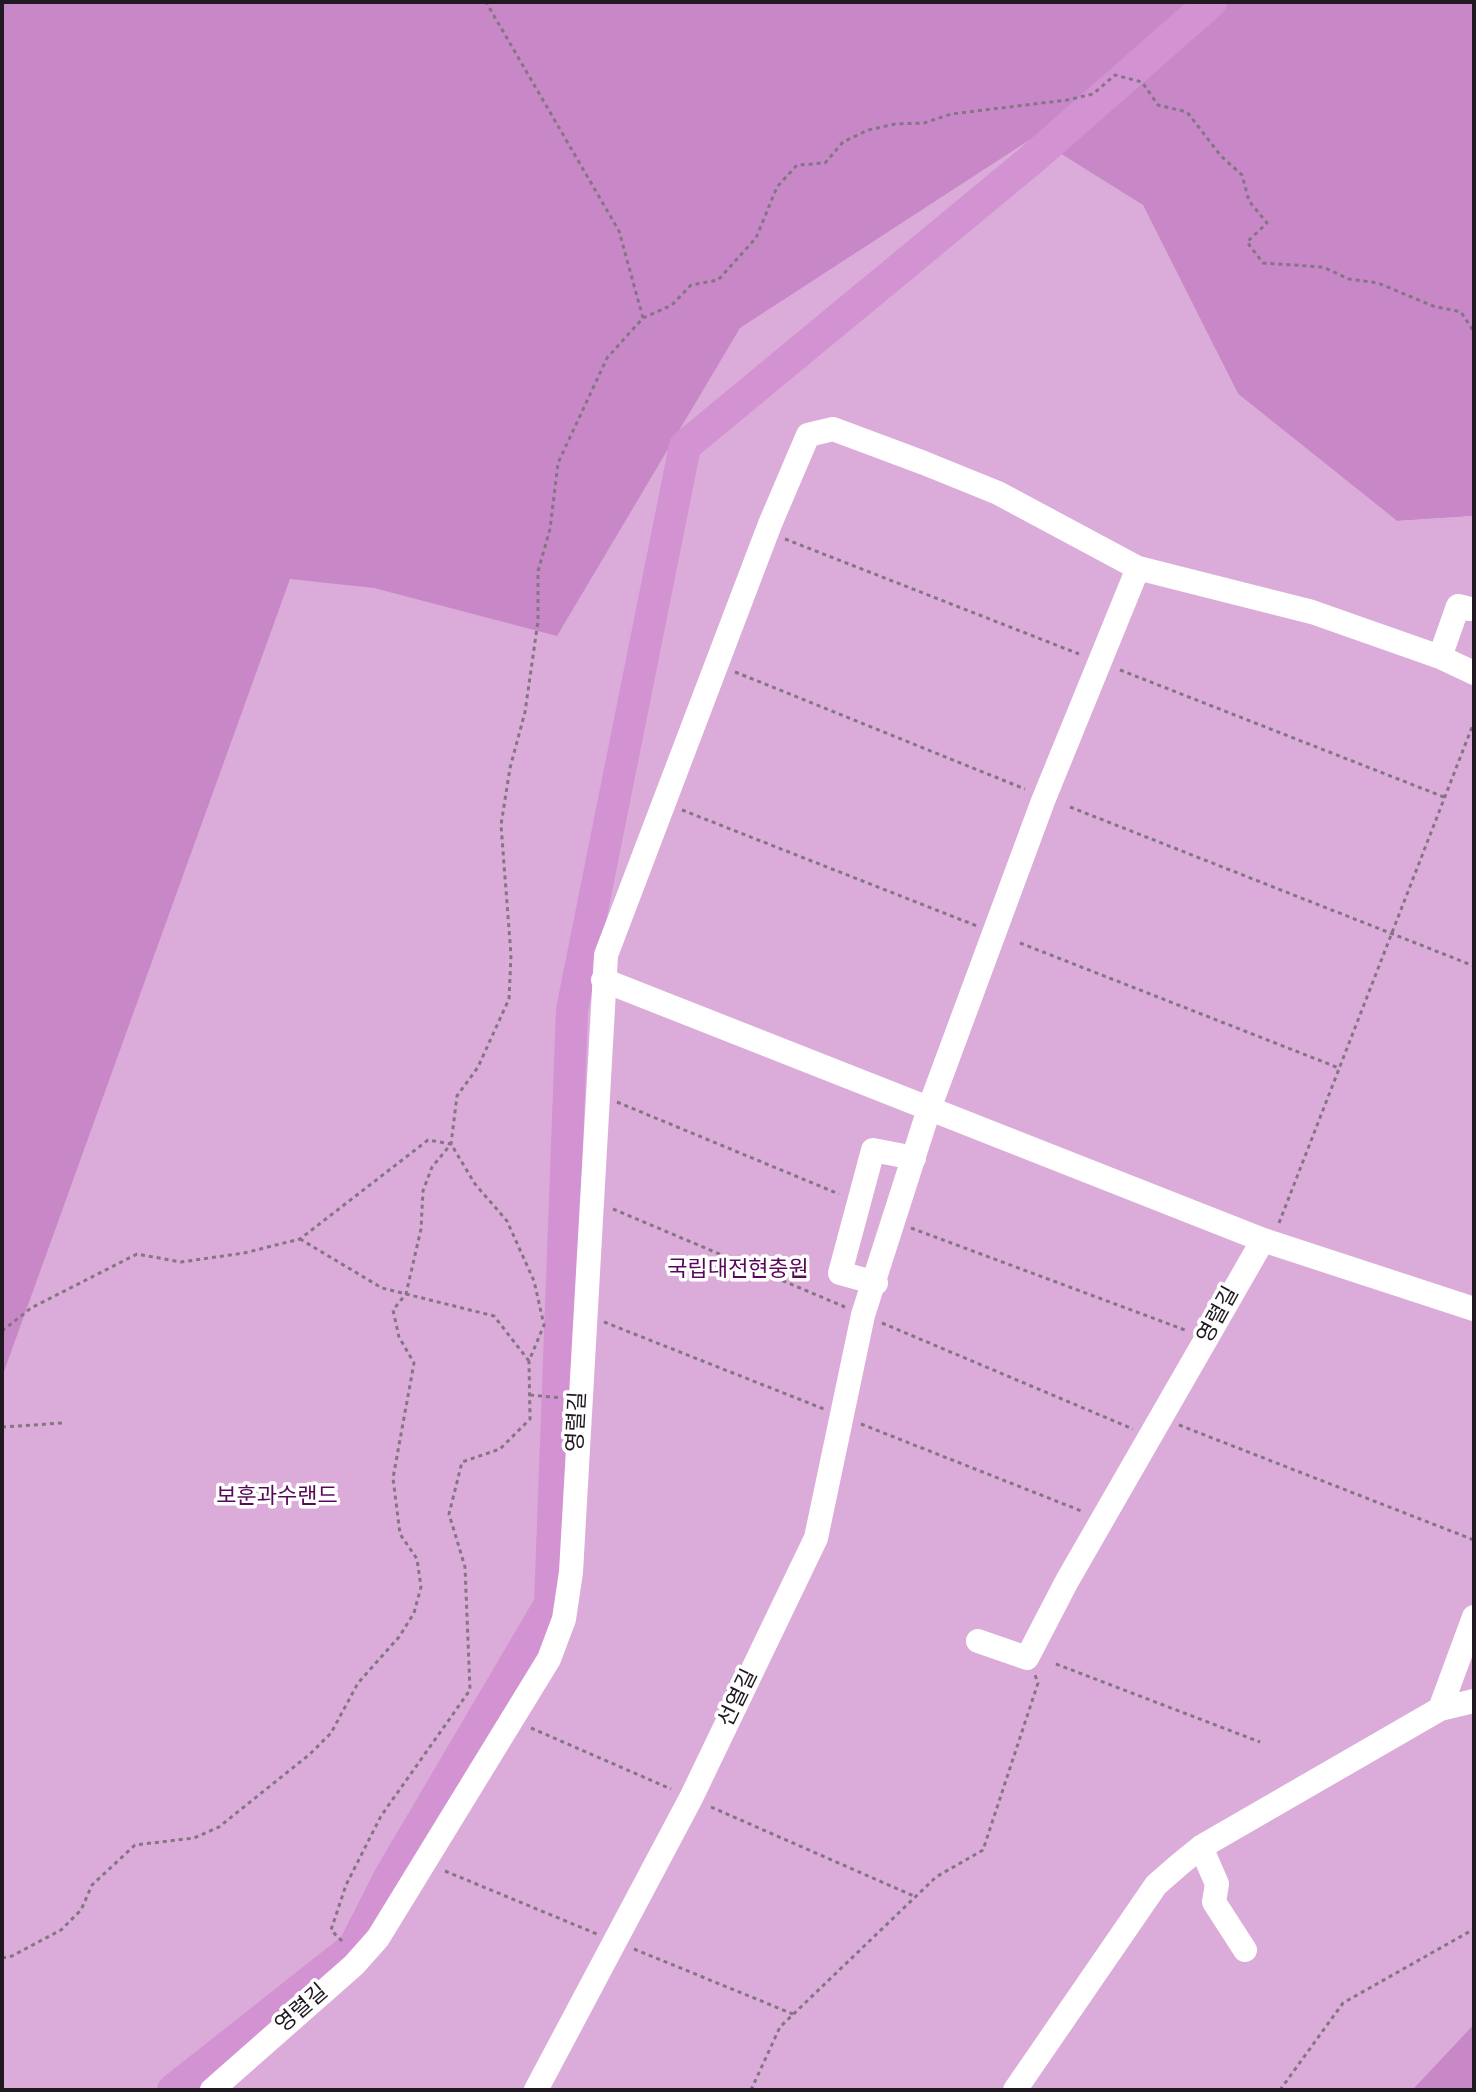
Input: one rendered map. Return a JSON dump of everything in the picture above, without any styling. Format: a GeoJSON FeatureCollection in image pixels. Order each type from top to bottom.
{"type":"FeatureCollection","features":[{"type":"Feature","properties":{"kind":"lane","name":"영렬길"},"geometry":{"type":"LineString","coordinates":[[212,2090],[354,1965],[378,1938],[549,1659],[564,1619],[571,1572],[606,955],[767,531],[808,435],[833,429],[998,493],[1138,568]]}},
{"type":"Feature","properties":{"kind":"lane"},"geometry":{"type":"LineString","coordinates":[[914,1158],[873,1150],[840,1273],[876,1283],[930,1106],[1043,801],[1138,568],[1312,612],[1440,657],[1474,673]]}},
{"type":"Feature","properties":{"kind":"lane"},"geometry":{"type":"LineString","coordinates":[[1440,657],[1458,606],[1470,609]]}},
{"type":"Feature","properties":{"kind":"lane"},"geometry":{"type":"LineString","coordinates":[[603,980],[1474,1309]]}},
{"type":"Feature","properties":{"kind":"lane","name":"영렬길"},"geometry":{"type":"LineString","coordinates":[[1027,1658],[1067,1581],[1270,1233]]}},
{"type":"Feature","properties":{"kind":"lane","name":"선열길"},"geometry":{"type":"LineString","coordinates":[[536,2090],[691,1798],[816,1538],[863,1315],[876,1283]]}},
{"type":"Feature","properties":{"kind":"lane"},"geometry":{"type":"LineString","coordinates":[[1440,1709],[1474,1617]]}},
{"type":"Feature","properties":{"kind":"lane"},"geometry":{"type":"LineString","coordinates":[[978,1641],[1027,1658]]}},
{"type":"Feature","properties":{"kind":"lane"},"geometry":{"type":"LineString","coordinates":[[1015,2090],[1156,1885],[1201,1847],[1440,1709],[1474,1701]]}},
{"type":"Feature","properties":{"kind":"lane"},"geometry":{"type":"LineString","coordinates":[[1201,1847],[1217,1884],[1214,1902],[1245,1950]]}},
{"type":"Feature","properties":{"kind":"path"},"geometry":{"type":"LineString","coordinates":[[486,2],[619,231],[643,318]]}},
{"type":"Feature","properties":{"kind":"path"},"geometry":{"type":"LineString","coordinates":[[2,1958],[12,1956],[61,1930],[81,1910],[92,1885],[135,1845],[194,1838],[219,1827],[268,1791],[331,1733],[358,1683],[399,1637],[414,1613],[421,1587],[417,1559],[400,1534],[393,1478],[414,1363],[399,1337],[393,1310],[406,1294],[421,1229],[423,1191],[432,1167],[451,1144],[457,1096],[478,1067],[509,999],[511,955],[501,825],[510,768],[525,712],[538,621],[538,571],[550,529],[558,463],[607,358],[643,318],[672,305],[691,285],[718,280],[756,238],[777,187],[797,165],[825,163],[843,142],[868,130],[895,124],[924,123],[951,114],[1067,100],[1093,94],[1115,75],[1142,82],[1158,105],[1187,112],[1221,156],[1242,175],[1249,201],[1267,223],[1247,242],[1263,263],[1323,267],[1349,279],[1378,283],[1433,306],[1461,312],[1474,332]]}},
{"type":"Feature","properties":{"kind":"path"},"geometry":{"type":"LineString","coordinates":[[767,531],[1079,654]]}},
{"type":"Feature","properties":{"kind":"path"},"geometry":{"type":"LineString","coordinates":[[716,665],[1028,790]]}},
{"type":"Feature","properties":{"kind":"path"},"geometry":{"type":"LineString","coordinates":[[1120,670],[1445,798]]}},
{"type":"Feature","properties":{"kind":"path"},"geometry":{"type":"LineString","coordinates":[[1270,1233],[1339,1068],[1474,722]]}},
{"type":"Feature","properties":{"kind":"path"},"geometry":{"type":"LineString","coordinates":[[664,803],[978,926]]}},
{"type":"Feature","properties":{"kind":"path"},"geometry":{"type":"LineString","coordinates":[[1070,807],[1474,966]]}},
{"type":"Feature","properties":{"kind":"path"},"geometry":{"type":"LineString","coordinates":[[1020,943],[1339,1068]]}},
{"type":"Feature","properties":{"kind":"path"},"geometry":{"type":"LineString","coordinates":[[596,1093],[861,1203]]}},
{"type":"Feature","properties":{"kind":"path"},"geometry":{"type":"LineString","coordinates":[[2,1331],[31,1308],[137,1254],[181,1262],[244,1253],[300,1239],[428,1140],[451,1144],[475,1184],[507,1221],[534,1281],[544,1325],[529,1361],[530,1419],[500,1449],[462,1462],[449,1514],[465,1567],[470,1690],[381,1816],[346,1885],[331,1930],[344,1943]]}},
{"type":"Feature","properties":{"kind":"path"},"geometry":{"type":"LineString","coordinates":[[893,1222],[1208,1338]]}},
{"type":"Feature","properties":{"kind":"path"},"geometry":{"type":"LineString","coordinates":[[300,1239],[382,1288],[494,1316],[529,1361]]}},
{"type":"Feature","properties":{"kind":"path"},"geometry":{"type":"LineString","coordinates":[[530,1395],[566,1399]]}},
{"type":"Feature","properties":{"kind":"path"},"geometry":{"type":"LineString","coordinates":[[2,1427],[63,1423]]}},
{"type":"Feature","properties":{"kind":"path"},"geometry":{"type":"LineString","coordinates":[[1176,1423],[1474,1540]]}},
{"type":"Feature","properties":{"kind":"path"},"geometry":{"type":"LineString","coordinates":[[751,2090],[780,2027],[936,1877],[983,1850],[1038,1683],[1027,1658]]}},
{"type":"Feature","properties":{"kind":"path"},"geometry":{"type":"LineString","coordinates":[[1056,1664],[1260,1742]]}},
{"type":"Feature","properties":{"kind":"path"},"geometry":{"type":"LineString","coordinates":[[511,1719],[916,1897]]}},
{"type":"Feature","properties":{"kind":"path"},"geometry":{"type":"LineString","coordinates":[[1280,2090],[1343,2003],[1474,1929]]}},
{"type":"Feature","properties":{"kind":"green space","name":"국립대전현충원"},"geometry":{"type":"Polygon","coordinates":[[[2,2],[1034,137],[1143,204],[1238,394],[1397,521],[1474,516],[1474,2024],[1412,2090],[2,2090],[2,2]]]}},
{"type":"Feature","properties":{"kind":"shaded area"},"geometry":{"type":"Polygon","coordinates":[[[2,2],[1474,2],[1474,516],[1397,521],[1238,394],[1143,205],[1034,137],[740,328],[557,636],[374,588],[290,579],[2,1377],[2,2]]]}},
{"type":"Feature","properties":{"kind":"shaded area"},"geometry":{"type":"Polygon","coordinates":[[[1474,2024],[1474,2090],[1412,2090],[1474,2024]]]}},
{"type":"Feature","properties":{"kind":"waterway"},"geometry":{"type":"LineString","coordinates":[[173,2090],[354,1947],[390,1876],[550,1604],[572,1010],[685,446],[1031,160],[1211,2]]}},
{"type":"Feature","properties":{"kind":"park label","name":"보훈과수랜드"},"geometry":{"type":"Point","coordinates":[277,1499]}}]}
